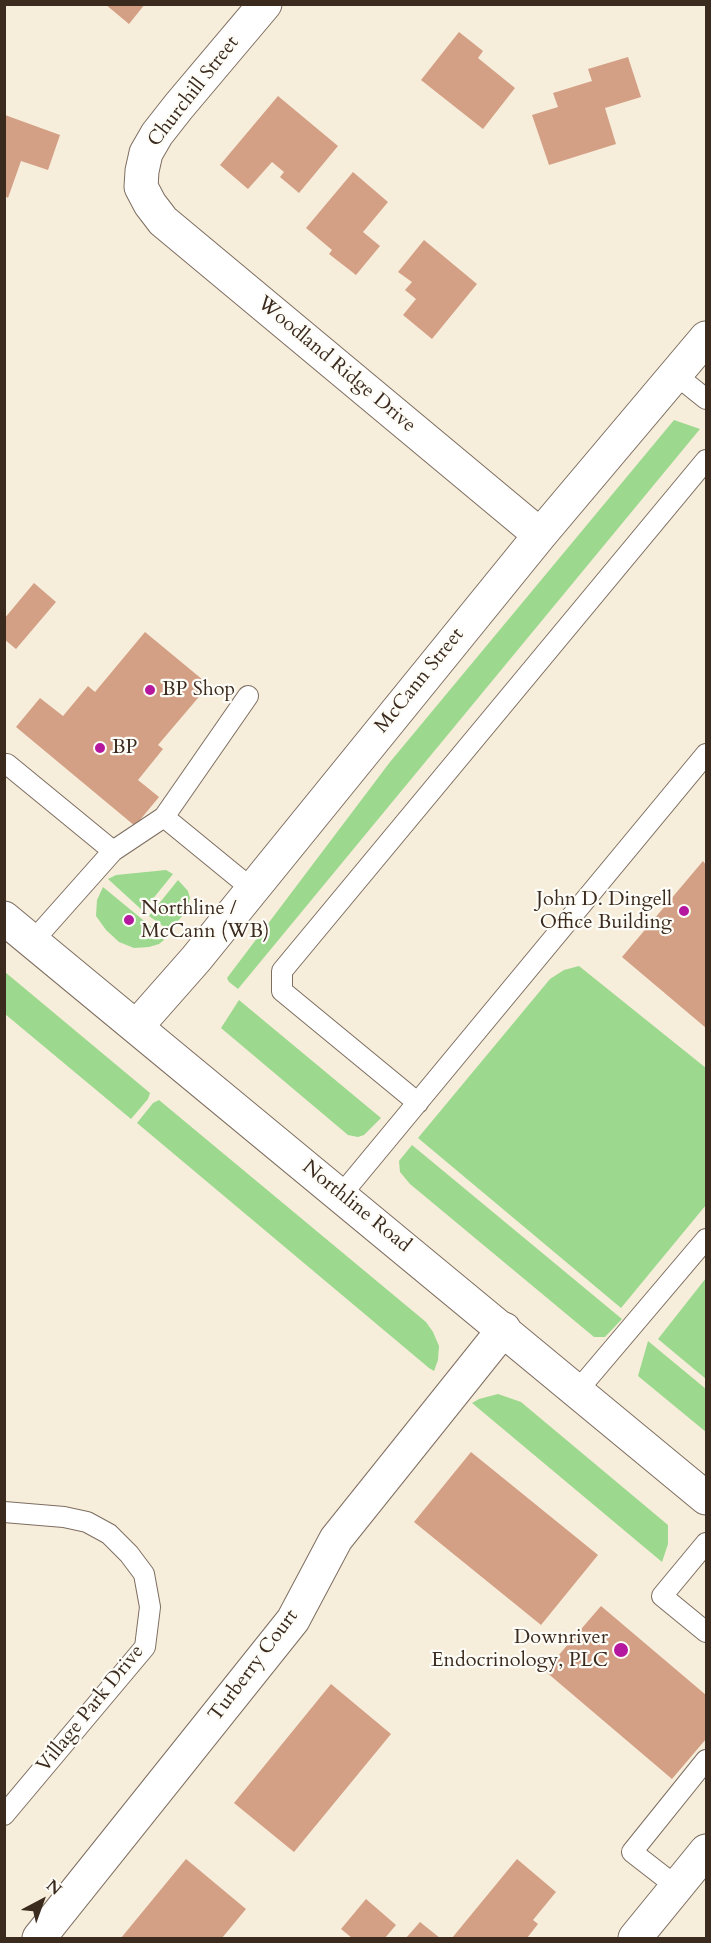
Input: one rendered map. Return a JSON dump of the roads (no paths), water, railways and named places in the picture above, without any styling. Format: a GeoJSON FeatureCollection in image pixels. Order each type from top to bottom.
{"type":"FeatureCollection","features":[{"type":"Feature","properties":{"kind":"street","name":"Churchill Street"},"geometry":{"type":"LineString","coordinates":[[141,187],[146,153],[157,134],[265,4]]}},
{"type":"Feature","properties":{"kind":"street","name":"Woodland Ridge Drive"},"geometry":{"type":"LineString","coordinates":[[141,187],[163,221],[540,535]]}},
{"type":"Feature","properties":{"kind":"street","name":"McCann Street"},"geometry":{"type":"LineString","coordinates":[[137,1026],[196,959],[540,535],[706,338]]}},
{"type":"Feature","properties":{"kind":"street","name":"Northline Road"},"geometry":{"type":"LineString","coordinates":[[4,918],[706,1498]]}},
{"type":"Feature","properties":{"kind":"street","name":"Turberry Court"},"geometry":{"type":"LineString","coordinates":[[39,1938],[293,1620],[336,1539],[504,1329]]}},
{"type":"Feature","properties":{"kind":"street"},"geometry":{"type":"LineString","coordinates":[[635,1938],[706,1851]]}},
{"type":"Feature","properties":{"kind":"lane"},"geometry":{"type":"LineString","coordinates":[[676,375],[706,399]]}},
{"type":"Feature","properties":{"kind":"lane"},"geometry":{"type":"LineString","coordinates":[[418,1103],[282,992],[282,971],[706,460]]}},
{"type":"Feature","properties":{"kind":"lane"},"geometry":{"type":"LineString","coordinates":[[33,941],[113,851],[164,817],[248,696]]}},
{"type":"Feature","properties":{"kind":"lane"},"geometry":{"type":"LineString","coordinates":[[341,1195],[706,754]]}},
{"type":"Feature","properties":{"kind":"lane"},"geometry":{"type":"LineString","coordinates":[[4,767],[7,764],[113,851]]}},
{"type":"Feature","properties":{"kind":"lane"},"geometry":{"type":"LineString","coordinates":[[164,817],[252,889]]}},
{"type":"Feature","properties":{"kind":"lane"},"geometry":{"type":"LineString","coordinates":[[578,1390],[706,1239]]}},
{"type":"Feature","properties":{"kind":"lane","name":"Village Park Drive"},"geometry":{"type":"LineString","coordinates":[[4,1512],[64,1516],[87,1522],[109,1534],[129,1554],[144,1574],[149,1591],[150,1607],[145,1647],[4,1815]]}},
{"type":"Feature","properties":{"kind":"lane"},"geometry":{"type":"LineString","coordinates":[[706,1543],[663,1596],[706,1632]]}},
{"type":"Feature","properties":{"kind":"lane"},"geometry":{"type":"LineString","coordinates":[[677,1887],[632,1852],[706,1760]]}},
{"type":"Feature","properties":{"kind":"place","name":"BP Shop"},"geometry":{"type":"Point","coordinates":[150,690]}},
{"type":"Feature","properties":{"kind":"place","name":"BP"},"geometry":{"type":"Point","coordinates":[100,748]}},
{"type":"Feature","properties":{"kind":"place","name":"John D. Dingell Office Building"},"geometry":{"type":"Point","coordinates":[684,911]}},
{"type":"Feature","properties":{"kind":"place","name":"Northline / McCann (WB)"},"geometry":{"type":"Point","coordinates":[129,920]}},
{"type":"Feature","properties":{"kind":"place","name":"Downriver Endocrinology, PLC"},"geometry":{"type":"Point","coordinates":[621,1650]}}]}
